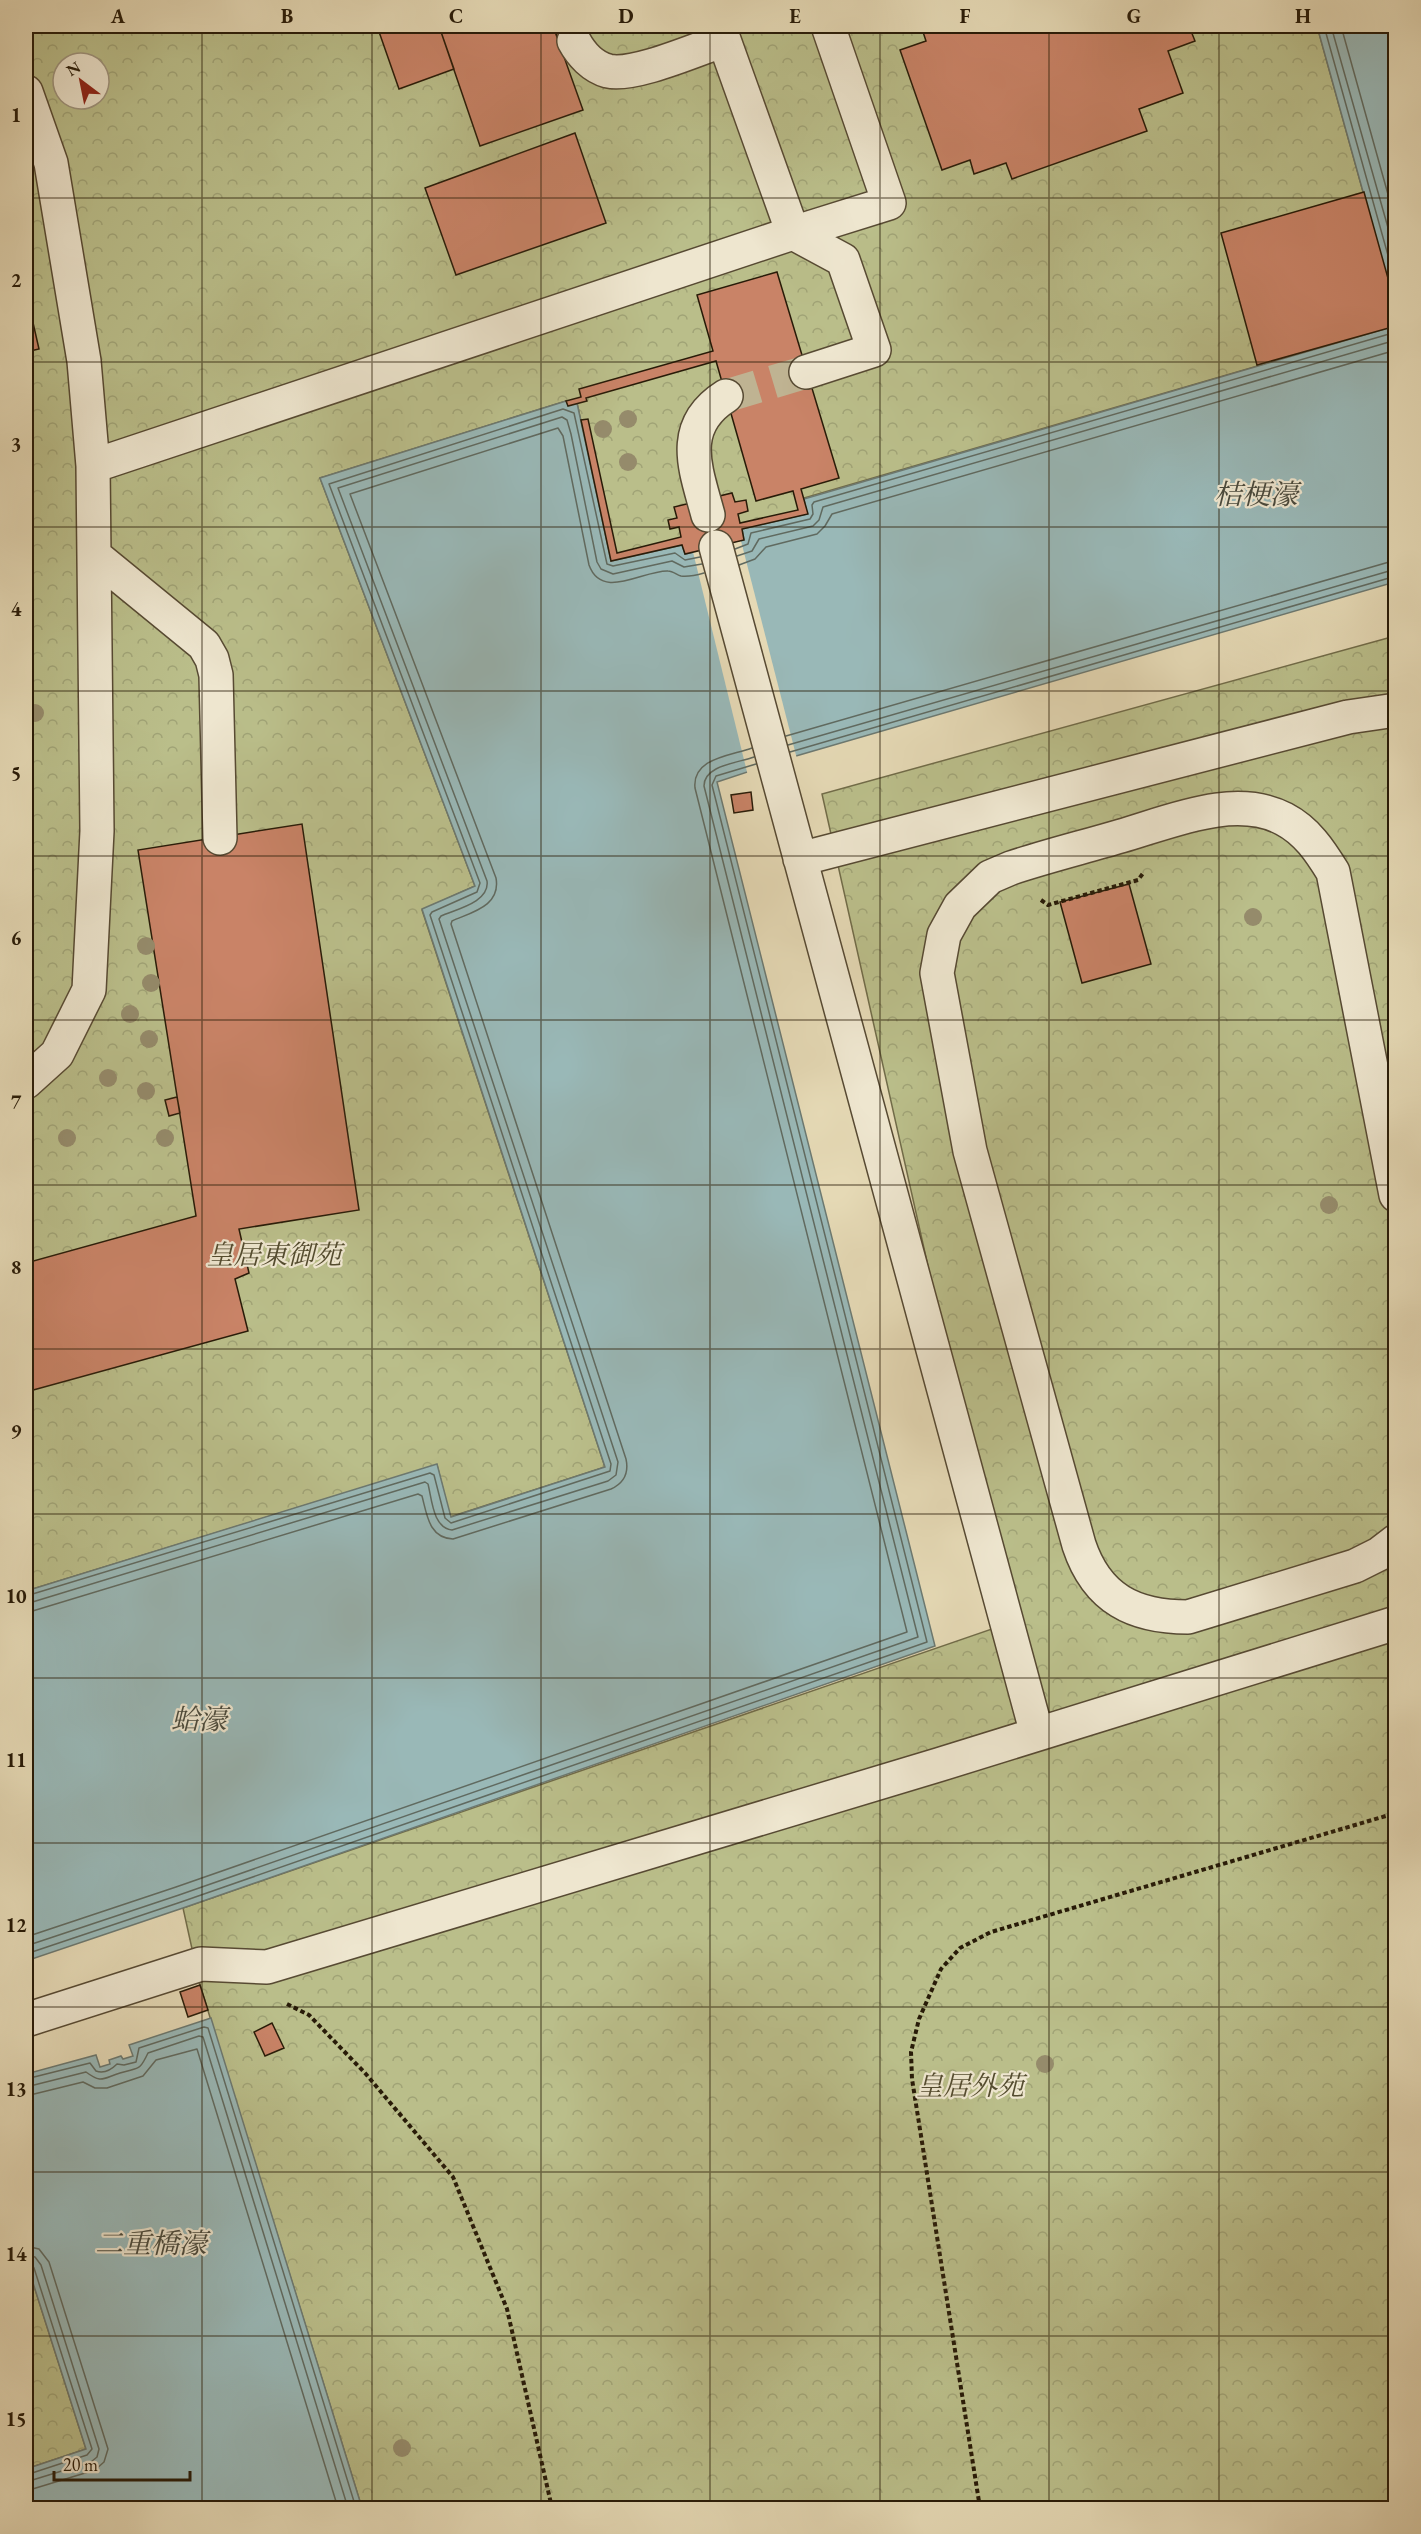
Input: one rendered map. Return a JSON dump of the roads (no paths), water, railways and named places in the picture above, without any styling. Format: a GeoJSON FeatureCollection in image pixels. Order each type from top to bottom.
{"type":"FeatureCollection","features":[{"type":"Feature","properties":{"kind":"street"},"geometry":{"type":"LineString","coordinates":[[93,466],[889,203],[828,26]]}},
{"type":"Feature","properties":{"kind":"street"},"geometry":{"type":"LineString","coordinates":[[574,41],[579,50],[596,65],[618,72],[645,66],[722,33],[793,233],[843,260],[874,350],[806,372]]}},
{"type":"Feature","properties":{"kind":"street"},"geometry":{"type":"LineString","coordinates":[[26,92],[51,163],[84,361],[93,466],[97,831],[89,990],[57,1054],[26,1082]]}},
{"type":"Feature","properties":{"kind":"street"},"geometry":{"type":"LineString","coordinates":[[708,516],[694,463],[694,438],[704,413],[726,396]]}},
{"type":"Feature","properties":{"kind":"street"},"geometry":{"type":"LineString","coordinates":[[717,547],[1037,1734]]}},
{"type":"Feature","properties":{"kind":"street"},"geometry":{"type":"LineString","coordinates":[[94,555],[204,645],[212,659],[216,675],[220,838]]}},
{"type":"Feature","properties":{"kind":"street"},"geometry":{"type":"LineString","coordinates":[[800,859],[1348,717],[1395,710]]}},
{"type":"Feature","properties":{"kind":"street"},"geometry":{"type":"LineString","coordinates":[[1395,1194],[1333,872],[1313,841],[1284,819],[1258,810],[1229,809],[1186,815],[1011,868],[990,877],[960,906],[944,935],[937,973],[970,1151],[1079,1545],[1084,1561],[1096,1579],[1127,1606],[1145,1614],[1162,1617],[1188,1617],[1355,1566],[1379,1554],[1395,1541]]}},
{"type":"Feature","properties":{"kind":"street"},"geometry":{"type":"LineString","coordinates":[[26,2020],[201,1964],[267,1967],[1395,1623]]}},
{"type":"Feature","properties":{"kind":"water"},"geometry":{"type":"Polygon","coordinates":[[[1317,26],[1395,26],[1395,307],[1317,26]]]}},
{"type":"Feature","properties":{"kind":"water","name":"蛤濠"},"geometry":{"type":"Polygon","coordinates":[[[1395,326],[1395,582],[796,756],[717,782],[935,1646],[26,1961],[26,1591],[437,1464],[451,1517],[605,1467],[422,909],[475,886],[320,478],[566,401],[577,403],[611,561],[682,545],[685,554],[744,540],[742,529],[807,514],[804,499],[1395,326]]]}},
{"type":"Feature","properties":{"kind":"water","name":"二重橋濠"},"geometry":{"type":"Polygon","coordinates":[[[211,2018],[362,2508],[26,2508],[26,2469],[86,2449],[26,2261],[26,2074],[96,2055],[100,2067],[110,2064],[109,2060],[121,2056],[123,2059],[133,2056],[129,2045],[211,2018]]]}},
{"type":"Feature","properties":{"kind":"tunnel"},"geometry":{"type":"LineString","coordinates":[[726,396],[806,372]]}},
{"type":"Feature","properties":{"kind":"water label","name":"桔梗濠"},"geometry":{"type":"Point","coordinates":[1256,494]}},
{"type":"Feature","properties":{"kind":"park label","name":"皇居東御苑"},"geometry":{"type":"Point","coordinates":[274,1254]}},
{"type":"Feature","properties":{"kind":"park label","name":"皇居外苑"},"geometry":{"type":"Point","coordinates":[970,2085]}}]}
